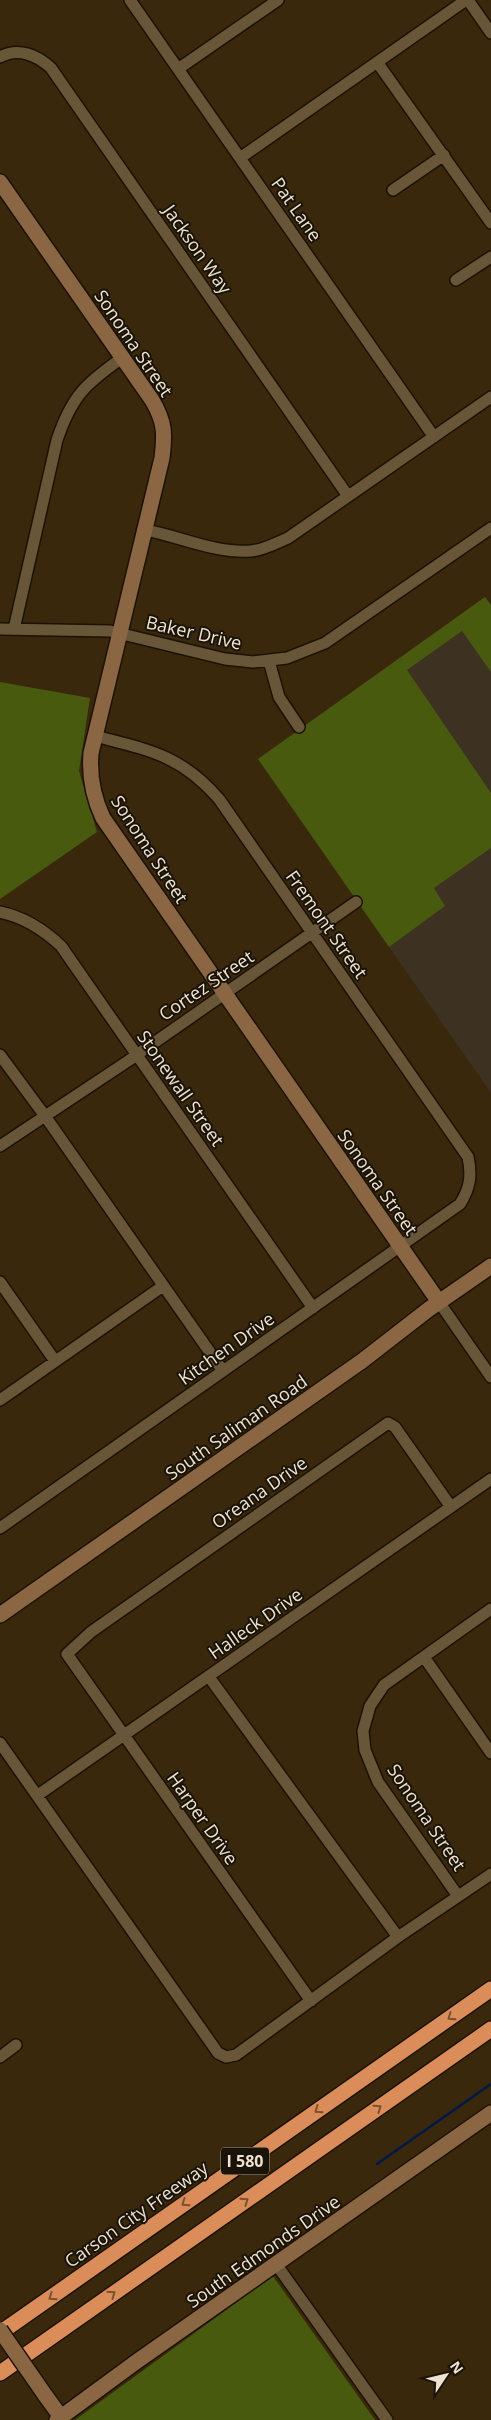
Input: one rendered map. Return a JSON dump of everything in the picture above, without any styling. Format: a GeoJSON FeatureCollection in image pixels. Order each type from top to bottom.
{"type":"FeatureCollection","features":[{"type":"Feature","properties":{"kind":"highway","name":"Carson City Freeway"},"geometry":{"type":"LineString","coordinates":[[0,2331],[491,1989]]}},
{"type":"Feature","properties":{"kind":"highway","name":"I 580"},"geometry":{"type":"LineString","coordinates":[[0,2373],[491,2029]]}},
{"type":"Feature","properties":{"kind":"street","name":"Pat Lane"},"geometry":{"type":"LineString","coordinates":[[130,0],[434,437]]}},
{"type":"Feature","properties":{"kind":"street"},"geometry":{"type":"LineString","coordinates":[[178,68],[278,0]]}},
{"type":"Feature","properties":{"kind":"street"},"geometry":{"type":"LineString","coordinates":[[240,158],[467,0],[490,28]]}},
{"type":"Feature","properties":{"kind":"street","name":"Jackson Way"},"geometry":{"type":"LineString","coordinates":[[0,57],[16,52],[31,54],[51,68],[348,496]]}},
{"type":"Feature","properties":{"kind":"street"},"geometry":{"type":"LineString","coordinates":[[377,62],[491,223]]}},
{"type":"Feature","properties":{"kind":"street"},"geometry":{"type":"LineString","coordinates":[[393,190],[444,155]]}},
{"type":"Feature","properties":{"kind":"street","name":"Sonoma Street"},"geometry":{"type":"LineString","coordinates":[[0,182],[161,416],[165,434],[162,458],[91,754],[91,784],[103,818],[491,1377]]}},
{"type":"Feature","properties":{"kind":"street"},"geometry":{"type":"LineString","coordinates":[[456,280],[491,258]]}},
{"type":"Feature","properties":{"kind":"street"},"geometry":{"type":"LineString","coordinates":[[14,629],[53,460],[65,418],[80,393],[93,378],[122,358]]}},
{"type":"Feature","properties":{"kind":"street"},"geometry":{"type":"LineString","coordinates":[[145,530],[228,550],[251,551],[288,538],[491,397]]}},
{"type":"Feature","properties":{"kind":"street","name":"Baker Drive"},"geometry":{"type":"LineString","coordinates":[[0,629],[120,633],[225,659],[253,662],[287,658],[325,643],[491,528]]}},
{"type":"Feature","properties":{"kind":"street"},"geometry":{"type":"LineString","coordinates":[[269,661],[278,697],[299,727]]}},
{"type":"Feature","properties":{"kind":"street","name":"Fremont Street"},"geometry":{"type":"LineString","coordinates":[[95,736],[148,749],[173,759],[203,780],[468,1157],[471,1176],[468,1192]]}},
{"type":"Feature","properties":{"kind":"street","name":"Cortez Street"},"geometry":{"type":"LineString","coordinates":[[0,1146],[137,1055],[356,902]]}},
{"type":"Feature","properties":{"kind":"street","name":"Stonewall Street"},"geometry":{"type":"LineString","coordinates":[[0,912],[10,914],[43,930],[61,946],[313,1308]]}},
{"type":"Feature","properties":{"kind":"street"},"geometry":{"type":"LineString","coordinates":[[0,1055],[45,1116],[223,1371]]}},
{"type":"Feature","properties":{"kind":"street","name":"Kitchen Drive"},"geometry":{"type":"LineString","coordinates":[[0,1528],[460,1204],[468,1192]]}},
{"type":"Feature","properties":{"kind":"street","name":"South Saliman Road"},"geometry":{"type":"LineString","coordinates":[[0,1615],[362,1361],[439,1302],[491,1266]]}},
{"type":"Feature","properties":{"kind":"street"},"geometry":{"type":"LineString","coordinates":[[0,1282],[55,1361]]}},
{"type":"Feature","properties":{"kind":"street"},"geometry":{"type":"LineString","coordinates":[[0,1400],[163,1286]]}},
{"type":"Feature","properties":{"kind":"street","name":"Oreana Drive"},"geometry":{"type":"LineString","coordinates":[[67,1654],[91,1632],[388,1422],[394,1427],[451,1507]]}},
{"type":"Feature","properties":{"kind":"street","name":"Halleck Drive"},"geometry":{"type":"LineString","coordinates":[[38,1795],[491,1479]]}},
{"type":"Feature","properties":{"kind":"street","name":"Sonoma Street"},"geometry":{"type":"LineString","coordinates":[[458,1896],[378,1782],[365,1750],[363,1731],[370,1706],[384,1685],[491,1609]]}},
{"type":"Feature","properties":{"kind":"street","name":"Harper Drive"},"geometry":{"type":"LineString","coordinates":[[67,1654],[311,2001]]}},
{"type":"Feature","properties":{"kind":"street"},"geometry":{"type":"LineString","coordinates":[[424,1656],[491,1753]]}},
{"type":"Feature","properties":{"kind":"street"},"geometry":{"type":"LineString","coordinates":[[209,1677],[398,1938]]}},
{"type":"Feature","properties":{"kind":"street"},"geometry":{"type":"LineString","coordinates":[[0,1743],[218,2052],[226,2057],[236,2055],[398,1938],[491,1874]]}},
{"type":"Feature","properties":{"kind":"street"},"geometry":{"type":"LineString","coordinates":[[0,2057],[16,2046]]}},
{"type":"Feature","properties":{"kind":"street","name":"South Edmonds Drive"},"geometry":{"type":"LineString","coordinates":[[60,2419],[491,2113]]}},
{"type":"Feature","properties":{"kind":"street"},"geometry":{"type":"LineString","coordinates":[[276,2264],[388,2420]]}},
{"type":"Feature","properties":{"kind":"street"},"geometry":{"type":"LineString","coordinates":[[0,2331],[60,2419]]}},
{"type":"Feature","properties":{"kind":"shaded area"},"geometry":{"type":"Polygon","coordinates":[[[485,597],[491,605],[491,1093],[258,759],[485,597]]]}},
{"type":"Feature","properties":{"kind":"green space"},"geometry":{"type":"Polygon","coordinates":[[[485,597],[491,605],[491,672],[462,631],[407,670],[491,793],[491,848],[434,888],[445,906],[389,947],[258,759],[485,597]]]}},
{"type":"Feature","properties":{"kind":"green space"},"geometry":{"type":"Polygon","coordinates":[[[0,682],[90,698],[79,771],[97,832],[0,899],[0,682]]]}},
{"type":"Feature","properties":{"kind":"green space"},"geometry":{"type":"Polygon","coordinates":[[[273,2276],[375,2420],[75,2420],[273,2276]]]}},
{"type":"Feature","properties":{"kind":"waterway"},"geometry":{"type":"LineString","coordinates":[[377,2164],[491,2084]]}}]}
